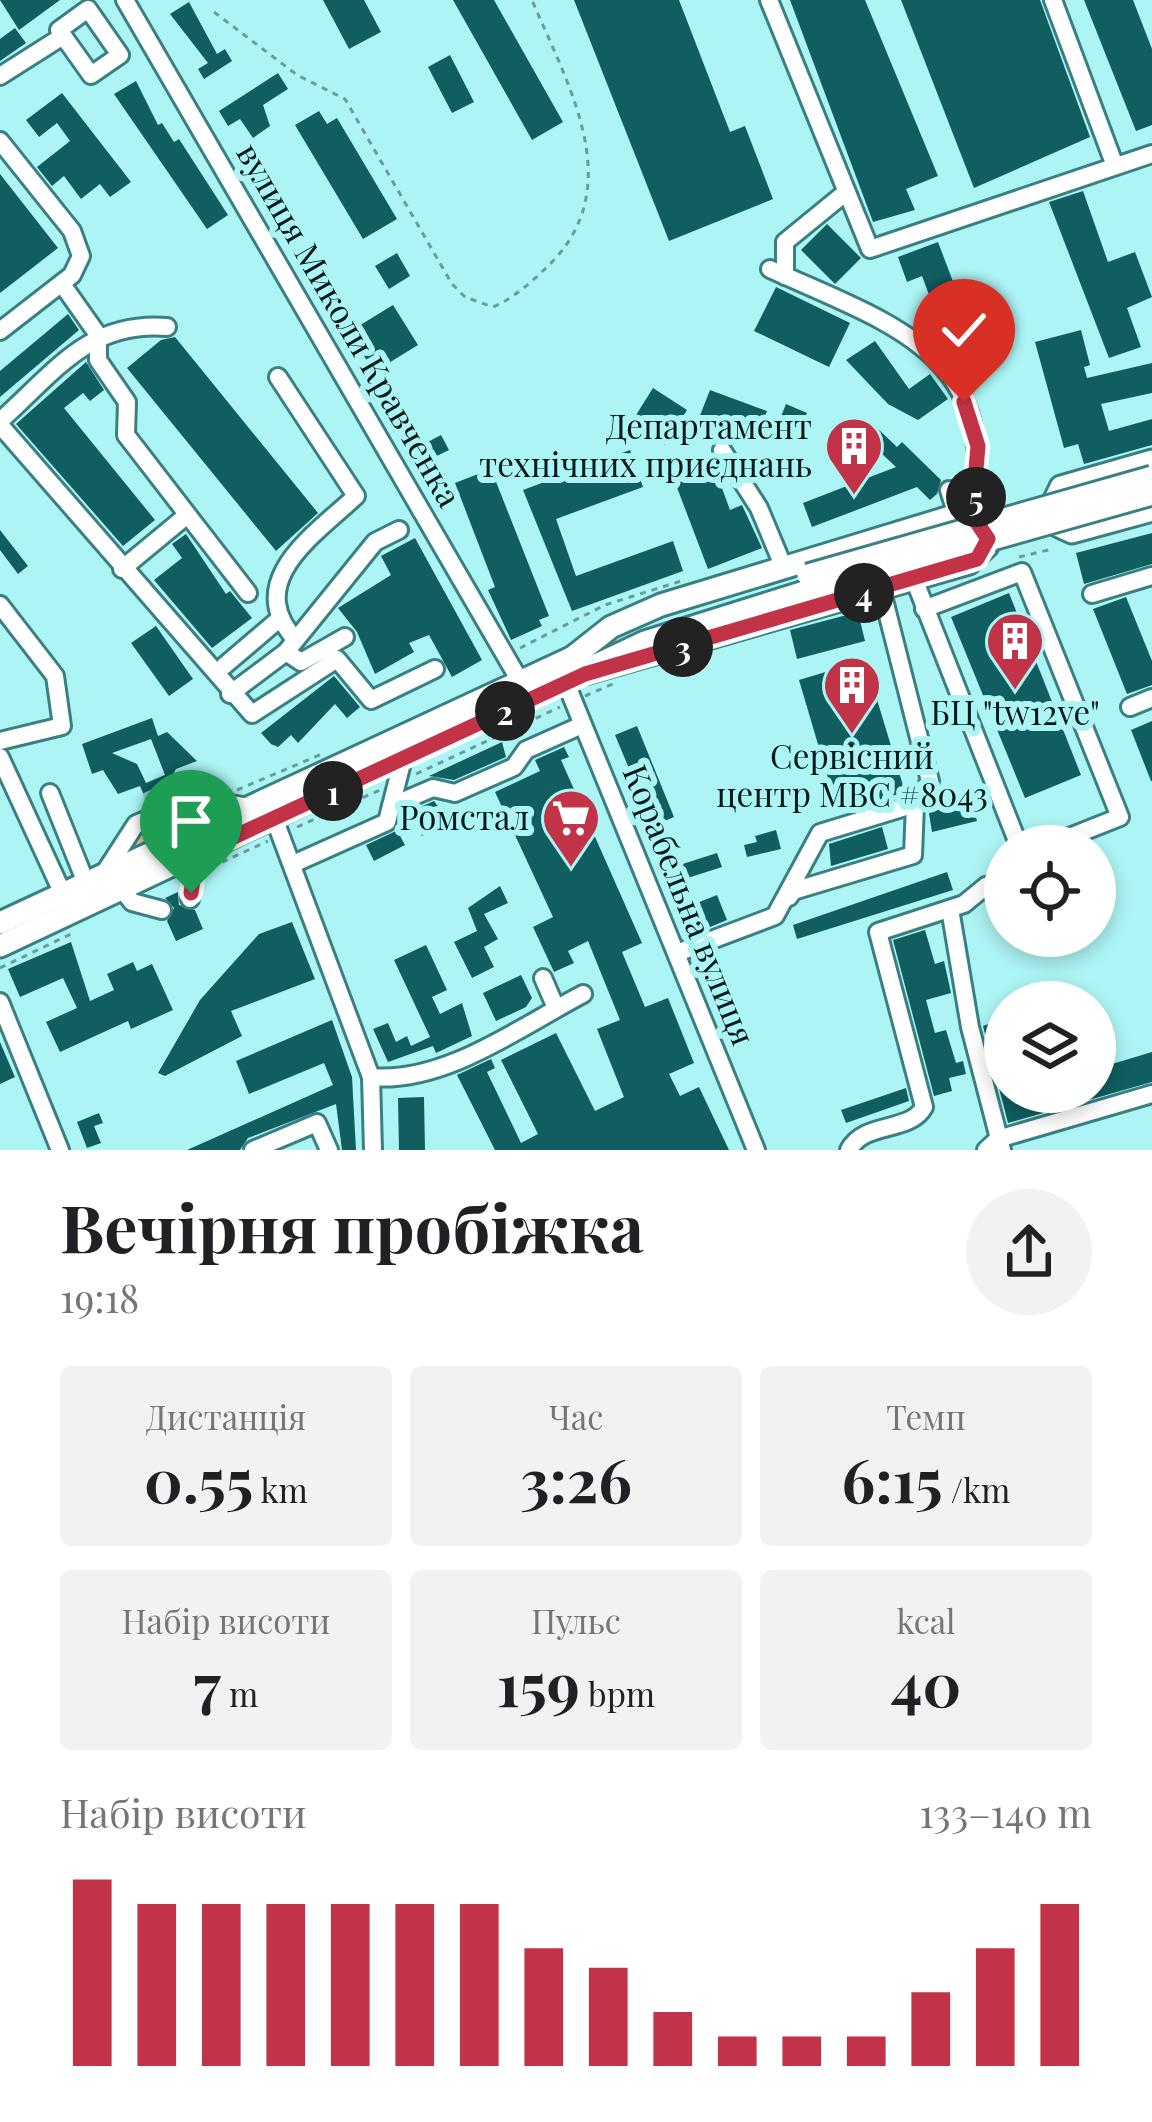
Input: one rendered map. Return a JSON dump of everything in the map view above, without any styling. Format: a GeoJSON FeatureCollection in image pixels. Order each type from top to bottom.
{"type":"FeatureCollection","features":[{"type":"Feature","properties":{"kind":"main road"},"geometry":{"type":"LineString","coordinates":[[1152,461],[1061,487],[1051,508],[1059,526],[1072,532],[1152,510]]}},
{"type":"Feature","properties":{"kind":"main road"},"geometry":{"type":"LineString","coordinates":[[0,946],[668,632],[809,582],[1152,477]]}},
{"type":"Feature","properties":{"kind":"main road"},"geometry":{"type":"LineString","coordinates":[[809,582],[1152,494]]}},
{"type":"Feature","properties":{"kind":"main road"},"geometry":{"type":"LineString","coordinates":[[0,923],[520,681],[574,679],[914,579],[983,554],[988,539],[964,515],[661,604],[611,627],[574,679]]}},
{"type":"Feature","properties":{"kind":"street","name":"вулиця Миколи Кравченка"},"geometry":{"type":"LineString","coordinates":[[125,0],[520,681]]}},
{"type":"Feature","properties":{"kind":"street"},"geometry":{"type":"LineString","coordinates":[[770,0],[866,245],[878,250],[1152,154]]}},
{"type":"Feature","properties":{"kind":"street"},"geometry":{"type":"LineString","coordinates":[[1053,0],[1115,166]]}},
{"type":"Feature","properties":{"kind":"street"},"geometry":{"type":"LineString","coordinates":[[0,76],[63,36]]}},
{"type":"Feature","properties":{"kind":"street"},"geometry":{"type":"LineString","coordinates":[[0,140],[78,240],[80,262],[62,284],[0,331]]}},
{"type":"Feature","properties":{"kind":"street"},"geometry":{"type":"LineString","coordinates":[[845,193],[785,242],[778,273],[896,325],[933,356],[964,402],[976,434],[964,515]]}},
{"type":"Feature","properties":{"kind":"street"},"geometry":{"type":"LineString","coordinates":[[62,284],[98,334],[97,357],[127,402],[126,434],[248,593]]}},
{"type":"Feature","properties":{"kind":"street"},"geometry":{"type":"LineString","coordinates":[[167,327],[132,325],[98,334],[0,423],[252,714],[337,659],[371,700],[435,669]]}},
{"type":"Feature","properties":{"kind":"street"},"geometry":{"type":"LineString","coordinates":[[278,376],[356,496],[291,558],[273,601],[301,662],[345,637]]}},
{"type":"Feature","properties":{"kind":"street"},"geometry":{"type":"LineString","coordinates":[[722,450],[759,508],[784,568]]}},
{"type":"Feature","properties":{"kind":"street"},"geometry":{"type":"LineString","coordinates":[[949,490],[964,515]]}},
{"type":"Feature","properties":{"kind":"street"},"geometry":{"type":"LineString","coordinates":[[122,569],[186,516]]}},
{"type":"Feature","properties":{"kind":"street"},"geometry":{"type":"LineString","coordinates":[[230,694],[291,645],[375,542],[399,530]]}},
{"type":"Feature","properties":{"kind":"street"},"geometry":{"type":"LineString","coordinates":[[924,609],[1022,572],[1120,817],[1100,825]]}},
{"type":"Feature","properties":{"kind":"street"},"geometry":{"type":"LineString","coordinates":[[1092,594],[1152,576]]}},
{"type":"Feature","properties":{"kind":"street"},"geometry":{"type":"LineString","coordinates":[[914,579],[1010,825]]}},
{"type":"Feature","properties":{"kind":"street"},"geometry":{"type":"LineString","coordinates":[[775,916],[820,833],[915,804],[927,790],[931,770],[914,728],[881,588]]}},
{"type":"Feature","properties":{"kind":"street"},"geometry":{"type":"LineString","coordinates":[[0,605],[55,676],[62,727],[0,741]]}},
{"type":"Feature","properties":{"kind":"street"},"geometry":{"type":"LineString","coordinates":[[224,666],[278,620]]}},
{"type":"Feature","properties":{"kind":"street","name":"Корабельна вулиця"},"geometry":{"type":"LineString","coordinates":[[574,679],[582,725],[756,1150]]}},
{"type":"Feature","properties":{"kind":"street"},"geometry":{"type":"LineString","coordinates":[[1130,707],[1152,698]]}},
{"type":"Feature","properties":{"kind":"street"},"geometry":{"type":"LineString","coordinates":[[391,806],[433,788],[455,793],[514,767],[526,750],[582,725]]}},
{"type":"Feature","properties":{"kind":"street"},"geometry":{"type":"LineString","coordinates":[[0,757],[63,894]]}},
{"type":"Feature","properties":{"kind":"street"},"geometry":{"type":"LineString","coordinates":[[293,864],[387,822],[403,759]]}},
{"type":"Feature","properties":{"kind":"street"},"geometry":{"type":"LineString","coordinates":[[182,784],[201,796],[249,808]]}},
{"type":"Feature","properties":{"kind":"street"},"geometry":{"type":"LineString","coordinates":[[50,794],[94,879],[136,824],[146,800]]}},
{"type":"Feature","properties":{"kind":"street"},"geometry":{"type":"LineString","coordinates":[[136,824],[201,796]]}},
{"type":"Feature","properties":{"kind":"street"},"geometry":{"type":"LineString","coordinates":[[677,953],[775,916],[793,891],[913,855],[915,804]]}},
{"type":"Feature","properties":{"kind":"street"},"geometry":{"type":"LineString","coordinates":[[274,818],[370,1077],[373,1150]]}},
{"type":"Feature","properties":{"kind":"street"},"geometry":{"type":"LineString","coordinates":[[190,899],[197,854]]}},
{"type":"Feature","properties":{"kind":"street"},"geometry":{"type":"LineString","coordinates":[[122,889],[132,902],[162,910]]}},
{"type":"Feature","properties":{"kind":"street"},"geometry":{"type":"LineString","coordinates":[[849,1150],[859,1135],[916,1117],[923,1107],[876,937],[890,926],[950,909],[984,892]]}},
{"type":"Feature","properties":{"kind":"street"},"geometry":{"type":"LineString","coordinates":[[950,909],[995,1146],[1152,1094]]}},
{"type":"Feature","properties":{"kind":"street"},"geometry":{"type":"LineString","coordinates":[[542,978],[556,1008]]}},
{"type":"Feature","properties":{"kind":"street"},"geometry":{"type":"LineString","coordinates":[[370,1077],[410,1076],[440,1068],[583,994]]}},
{"type":"Feature","properties":{"kind":"street"},"geometry":{"type":"LineString","coordinates":[[0,1002],[60,1150]]}},
{"type":"Feature","properties":{"kind":"street"},"geometry":{"type":"LineString","coordinates":[[253,1150],[317,1123],[329,1150]]}},
{"type":"Feature","properties":{"kind":"path"},"geometry":{"type":"LineString","coordinates":[[214,12],[297,75],[344,99],[452,284],[464,297],[494,307],[550,264],[586,214],[585,125],[532,0]]}},
{"type":"Feature","properties":{"kind":"path"},"geometry":{"type":"LineString","coordinates":[[1018,557],[1052,548]]}},
{"type":"Feature","properties":{"kind":"path"},"geometry":{"type":"LineString","coordinates":[[298,827],[394,784],[574,679]]}},
{"type":"Feature","properties":{"kind":"shaded area"},"geometry":{"type":"Polygon","coordinates":[[[201,809],[213,814],[127,853],[134,840],[201,809]]]}},
{"type":"Feature","properties":{"kind":"building"},"geometry":{"type":"Polygon","coordinates":[[[0,0],[60,0],[19,30],[0,0]]]}},
{"type":"Feature","properties":{"kind":"building"},"geometry":{"type":"Polygon","coordinates":[[[323,0],[364,0],[381,32],[349,49],[323,0]]]}},
{"type":"Feature","properties":{"kind":"building"},"geometry":{"type":"Polygon","coordinates":[[[453,0],[494,0],[563,122],[532,140],[453,0]]]}},
{"type":"Feature","properties":{"kind":"building"},"geometry":{"type":"Polygon","coordinates":[[[574,0],[679,0],[730,132],[745,126],[773,199],[669,241],[574,0]]]}},
{"type":"Feature","properties":{"kind":"building"},"geometry":{"type":"Polygon","coordinates":[[[790,0],[865,0],[938,176],[906,189],[915,210],[873,222],[790,0]]]}},
{"type":"Feature","properties":{"kind":"building"},"geometry":{"type":"Polygon","coordinates":[[[901,0],[1040,0],[1090,137],[974,188],[901,0]]]}},
{"type":"Feature","properties":{"kind":"building"},"geometry":{"type":"Polygon","coordinates":[[[1084,0],[1133,0],[1152,49],[1152,125],[1136,131],[1084,0]]]}},
{"type":"Feature","properties":{"kind":"building"},"geometry":{"type":"Polygon","coordinates":[[[189,2],[217,54],[225,49],[232,61],[204,79],[198,69],[208,63],[170,14],[189,2]]]}},
{"type":"Feature","properties":{"kind":"building"},"geometry":{"type":"Polygon","coordinates":[[[15,28],[26,43],[0,61],[0,39],[15,28]]]}},
{"type":"Feature","properties":{"kind":"building"},"geometry":{"type":"Polygon","coordinates":[[[450,55],[474,102],[452,113],[428,67],[450,55]]]}},
{"type":"Feature","properties":{"kind":"building"},"geometry":{"type":"Polygon","coordinates":[[[278,73],[288,89],[263,105],[270,126],[253,138],[240,119],[228,126],[219,111],[278,73]]]}},
{"type":"Feature","properties":{"kind":"building"},"geometry":{"type":"Polygon","coordinates":[[[136,81],[158,125],[162,123],[174,142],[179,139],[228,215],[207,229],[114,94],[136,81]]]}},
{"type":"Feature","properties":{"kind":"building"},"geometry":{"type":"Polygon","coordinates":[[[62,93],[131,182],[110,197],[100,184],[81,199],[64,176],[52,186],[37,167],[70,141],[57,123],[39,137],[26,120],[62,93]]]}},
{"type":"Feature","properties":{"kind":"building"},"geometry":{"type":"Polygon","coordinates":[[[319,111],[327,124],[337,118],[397,219],[363,239],[295,125],[319,111]]]}},
{"type":"Feature","properties":{"kind":"building"},"geometry":{"type":"Polygon","coordinates":[[[0,174],[58,248],[0,293],[0,174]]]}},
{"type":"Feature","properties":{"kind":"building"},"geometry":{"type":"Polygon","coordinates":[[[1083,191],[1108,262],[1135,252],[1152,297],[1127,308],[1141,347],[1109,358],[1049,202],[1083,191]]]}},
{"type":"Feature","properties":{"kind":"building"},"geometry":{"type":"Polygon","coordinates":[[[827,224],[861,258],[835,284],[801,250],[827,224]]]}},
{"type":"Feature","properties":{"kind":"building"},"geometry":{"type":"Polygon","coordinates":[[[938,242],[963,308],[954,311],[964,337],[954,341],[945,318],[939,321],[922,276],[907,282],[898,257],[938,242]]]}},
{"type":"Feature","properties":{"kind":"building"},"geometry":{"type":"Polygon","coordinates":[[[397,253],[410,276],[389,289],[375,266],[397,253]]]}},
{"type":"Feature","properties":{"kind":"building"},"geometry":{"type":"Polygon","coordinates":[[[776,287],[850,323],[829,367],[754,331],[776,287]]]}},
{"type":"Feature","properties":{"kind":"building"},"geometry":{"type":"Polygon","coordinates":[[[393,305],[418,345],[374,372],[349,332],[393,305]]]}},
{"type":"Feature","properties":{"kind":"building"},"geometry":{"type":"Polygon","coordinates":[[[68,314],[79,330],[0,397],[0,371],[68,314]]]}},
{"type":"Feature","properties":{"kind":"building"},"geometry":{"type":"Polygon","coordinates":[[[1081,330],[1090,365],[1084,367],[1087,378],[1152,363],[1152,393],[1101,404],[1109,431],[1152,419],[1152,445],[1084,464],[1078,444],[1064,448],[1035,342],[1081,330]]]}},
{"type":"Feature","properties":{"kind":"building"},"geometry":{"type":"Polygon","coordinates":[[[175,337],[318,513],[276,551],[127,368],[161,340],[175,337]]]}},
{"type":"Feature","properties":{"kind":"building"},"geometry":{"type":"Polygon","coordinates":[[[875,341],[909,389],[930,374],[948,399],[918,420],[888,404],[846,360],[875,341]]]}},
{"type":"Feature","properties":{"kind":"building"},"geometry":{"type":"Polygon","coordinates":[[[86,362],[104,390],[90,401],[83,393],[64,408],[155,520],[123,546],[16,424],[86,362]]]}},
{"type":"Feature","properties":{"kind":"building"},"geometry":{"type":"Polygon","coordinates":[[[653,388],[687,410],[665,445],[631,423],[653,388]]]}},
{"type":"Feature","properties":{"kind":"building"},"geometry":{"type":"Polygon","coordinates":[[[710,390],[767,411],[756,440],[699,418],[710,390]]]}},
{"type":"Feature","properties":{"kind":"building"},"geometry":{"type":"Polygon","coordinates":[[[786,404],[807,413],[798,433],[778,424],[786,404]]]}},
{"type":"Feature","properties":{"kind":"building"},"geometry":{"type":"Polygon","coordinates":[[[876,427],[897,447],[902,442],[941,480],[937,494],[930,500],[917,487],[812,527],[803,503],[896,467],[866,439],[876,427]]]}},
{"type":"Feature","properties":{"kind":"building"},"geometry":{"type":"Polygon","coordinates":[[[441,435],[449,450],[412,468],[405,454],[441,435]]]}},
{"type":"Feature","properties":{"kind":"building"},"geometry":{"type":"Polygon","coordinates":[[[630,450],[643,487],[556,519],[576,576],[673,541],[683,571],[572,611],[523,490],[630,450]]]}},
{"type":"Feature","properties":{"kind":"building"},"geometry":{"type":"Polygon","coordinates":[[[712,461],[730,510],[742,505],[762,548],[708,569],[673,477],[712,461]]]}},
{"type":"Feature","properties":{"kind":"building"},"geometry":{"type":"Polygon","coordinates":[[[491,469],[549,616],[539,620],[542,626],[511,640],[488,590],[495,587],[455,483],[491,469]]]}},
{"type":"Feature","properties":{"kind":"building"},"geometry":{"type":"Polygon","coordinates":[[[0,530],[28,566],[18,574],[0,550],[0,530]]]}},
{"type":"Feature","properties":{"kind":"building"},"geometry":{"type":"Polygon","coordinates":[[[1152,533],[1152,564],[1084,584],[1076,553],[1152,533]]]}},
{"type":"Feature","properties":{"kind":"building"},"geometry":{"type":"Polygon","coordinates":[[[186,534],[226,594],[230,591],[252,618],[212,648],[154,580],[182,558],[172,544],[186,534]]]}},
{"type":"Feature","properties":{"kind":"building"},"geometry":{"type":"Polygon","coordinates":[[[415,538],[482,660],[452,677],[429,635],[409,643],[414,652],[375,674],[357,632],[338,608],[391,575],[381,556],[415,538]]]}},
{"type":"Feature","properties":{"kind":"building","name":"БЦ \"tw12ve\""},"geometry":{"type":"Polygon","coordinates":[[[1009,593],[1081,775],[1025,798],[951,617],[1009,593]]]}},
{"type":"Feature","properties":{"kind":"building"},"geometry":{"type":"Polygon","coordinates":[[[1126,597],[1152,661],[1152,685],[1127,694],[1093,609],[1126,597]]]}},
{"type":"Feature","properties":{"kind":"building"},"geometry":{"type":"Polygon","coordinates":[[[858,612],[865,641],[797,659],[790,630],[858,612]]]}},
{"type":"Feature","properties":{"kind":"building"},"geometry":{"type":"Polygon","coordinates":[[[156,626],[193,679],[169,696],[131,643],[156,626]]]}},
{"type":"Feature","properties":{"kind":"building","name":"Сервісний центр МВС #8043"},"geometry":{"type":"Polygon","coordinates":[[[865,660],[905,792],[838,812],[799,680],[865,660]]]}},
{"type":"Feature","properties":{"kind":"building"},"geometry":{"type":"Polygon","coordinates":[[[334,676],[360,707],[347,718],[335,704],[298,743],[291,735],[278,747],[271,744],[261,733],[334,676]]]}},
{"type":"Feature","properties":{"kind":"building"},"geometry":{"type":"Polygon","coordinates":[[[152,718],[158,736],[167,732],[197,761],[176,769],[169,782],[175,793],[148,805],[140,786],[118,794],[103,770],[92,774],[82,744],[152,718]],[[151,739],[112,753],[137,764],[146,783],[165,775],[151,739]]]}},
{"type":"Feature","properties":{"kind":"building"},"geometry":{"type":"Polygon","coordinates":[[[1152,721],[1152,781],[1151,781],[1131,730],[1152,721]]]}},
{"type":"Feature","properties":{"kind":"building"},"geometry":{"type":"Polygon","coordinates":[[[637,726],[674,817],[653,826],[615,735],[637,726]]]}},
{"type":"Feature","properties":{"kind":"building"},"geometry":{"type":"Polygon","coordinates":[[[502,742],[506,757],[454,780],[429,776],[502,742]]]}},
{"type":"Feature","properties":{"kind":"building"},"geometry":{"type":"Polygon","coordinates":[[[564,747],[569,757],[561,760],[642,943],[622,952],[645,1007],[668,998],[694,1063],[669,1074],[680,1096],[699,1087],[729,1150],[495,1150],[457,1075],[491,1059],[495,1068],[487,1072],[521,1143],[538,1134],[501,1060],[556,1033],[595,1111],[624,1097],[597,1029],[620,1020],[588,941],[568,951],[574,963],[554,972],[533,927],[553,917],[495,792],[540,771],[535,760],[564,747]]]}},
{"type":"Feature","properties":{"kind":"building"},"geometry":{"type":"Polygon","coordinates":[[[970,796],[977,821],[932,832],[928,807],[970,796]]]}},
{"type":"Feature","properties":{"kind":"building"},"geometry":{"type":"Polygon","coordinates":[[[434,801],[443,813],[438,815],[443,826],[422,836],[417,825],[399,834],[405,845],[374,861],[366,845],[396,831],[402,815],[434,801]]]}},
{"type":"Feature","properties":{"kind":"building"},"geometry":{"type":"Polygon","coordinates":[[[882,827],[888,849],[831,866],[829,844],[882,827]]]}},
{"type":"Feature","properties":{"kind":"building"},"geometry":{"type":"Polygon","coordinates":[[[776,830],[781,849],[747,857],[744,845],[776,830]]]}},
{"type":"Feature","properties":{"kind":"building"},"geometry":{"type":"Polygon","coordinates":[[[717,853],[722,867],[672,883],[667,869],[717,853]]]}},
{"type":"Feature","properties":{"kind":"building"},"geometry":{"type":"Polygon","coordinates":[[[947,872],[953,890],[797,939],[793,925],[947,872]]]}},
{"type":"Feature","properties":{"kind":"building"},"geometry":{"type":"Polygon","coordinates":[[[500,886],[508,903],[484,914],[498,939],[484,947],[494,967],[472,978],[454,942],[477,931],[468,908],[500,886]]]}},
{"type":"Feature","properties":{"kind":"building"},"geometry":{"type":"Polygon","coordinates":[[[178,892],[179,905],[195,910],[203,929],[176,941],[167,921],[174,908],[165,898],[178,892]]]}},
{"type":"Feature","properties":{"kind":"building"},"geometry":{"type":"Polygon","coordinates":[[[717,895],[727,920],[698,932],[687,907],[717,895]]]}},
{"type":"Feature","properties":{"kind":"building"},"geometry":{"type":"Polygon","coordinates":[[[292,922],[315,979],[231,1011],[242,1036],[165,1076],[158,1073],[200,1000],[259,934],[292,922]]]}},
{"type":"Feature","properties":{"kind":"building"},"geometry":{"type":"Polygon","coordinates":[[[925,930],[935,964],[944,961],[951,993],[926,1000],[935,1033],[946,1030],[956,1063],[963,1061],[966,1074],[949,1078],[952,1091],[934,1096],[893,940],[925,930]]]}},
{"type":"Feature","properties":{"kind":"building"},"geometry":{"type":"Polygon","coordinates":[[[71,942],[90,1001],[114,990],[107,974],[133,962],[137,971],[152,964],[173,1010],[131,1029],[128,1021],[60,1052],[46,1022],[77,1008],[63,978],[20,997],[8,969],[71,942]]]}},
{"type":"Feature","properties":{"kind":"building"},"geometry":{"type":"Polygon","coordinates":[[[426,945],[447,990],[432,997],[440,1014],[462,1003],[472,1036],[436,1053],[433,1046],[388,1062],[373,1029],[388,1023],[396,1042],[407,1036],[411,1046],[430,1037],[394,960],[426,945]]]}},
{"type":"Feature","properties":{"kind":"building"},"geometry":{"type":"Polygon","coordinates":[[[521,975],[532,998],[526,1007],[496,1021],[483,993],[521,975]]]}},
{"type":"Feature","properties":{"kind":"building"},"geometry":{"type":"Polygon","coordinates":[[[332,1020],[352,1077],[356,1150],[342,1150],[336,1104],[248,1138],[240,1150],[187,1150],[333,1085],[324,1063],[249,1094],[236,1061],[332,1020]]]}},
{"type":"Feature","properties":{"kind":"building"},"geometry":{"type":"Polygon","coordinates":[[[0,1042],[15,1077],[0,1084],[0,1042]]]}},
{"type":"Feature","properties":{"kind":"building"},"geometry":{"type":"Polygon","coordinates":[[[1152,1052],[1152,1082],[1116,1092],[1116,1063],[1152,1052]]]}},
{"type":"Feature","properties":{"kind":"building"},"geometry":{"type":"Polygon","coordinates":[[[906,1088],[909,1101],[846,1123],[841,1110],[906,1088]]]}},
{"type":"Feature","properties":{"kind":"building"},"geometry":{"type":"Polygon","coordinates":[[[424,1097],[425,1150],[399,1150],[398,1098],[424,1097]]]}},
{"type":"Feature","properties":{"kind":"building"},"geometry":{"type":"Polygon","coordinates":[[[99,1113],[103,1123],[94,1126],[101,1143],[87,1148],[77,1122],[99,1113]]]}},
{"type":"Feature","properties":{"kind":"building"},"geometry":{"type":"Polygon","coordinates":[[[1005,1113],[1043,1113],[1008,1123],[1005,1113]]]}},
{"type":"Feature","properties":{"kind":"tunnel"},"geometry":{"type":"LineString","coordinates":[[146,801],[182,783]]}},
{"type":"Feature","properties":{"kind":"place","name":"Департамент технічних приєднань"},"geometry":{"type":"Point","coordinates":[854,497]}},
{"type":"Feature","properties":{"kind":"place","name":"БЦ \"tw12ve\""},"geometry":{"type":"Point","coordinates":[1015,692]}},
{"type":"Feature","properties":{"kind":"place","name":"Сервісний центр МВС #8043"},"geometry":{"type":"Point","coordinates":[852,736]}},
{"type":"Feature","properties":{"kind":"place","name":"Ромстал"},"geometry":{"type":"Point","coordinates":[571,869]}},
{"type":"Feature","properties":{"kind":"route"},"geometry":{"type":"LineString","coordinates":[[191,893],[197,854],[585,674],[977,559],[988,539],[972,515],[978,446],[964,402]]}}]}
